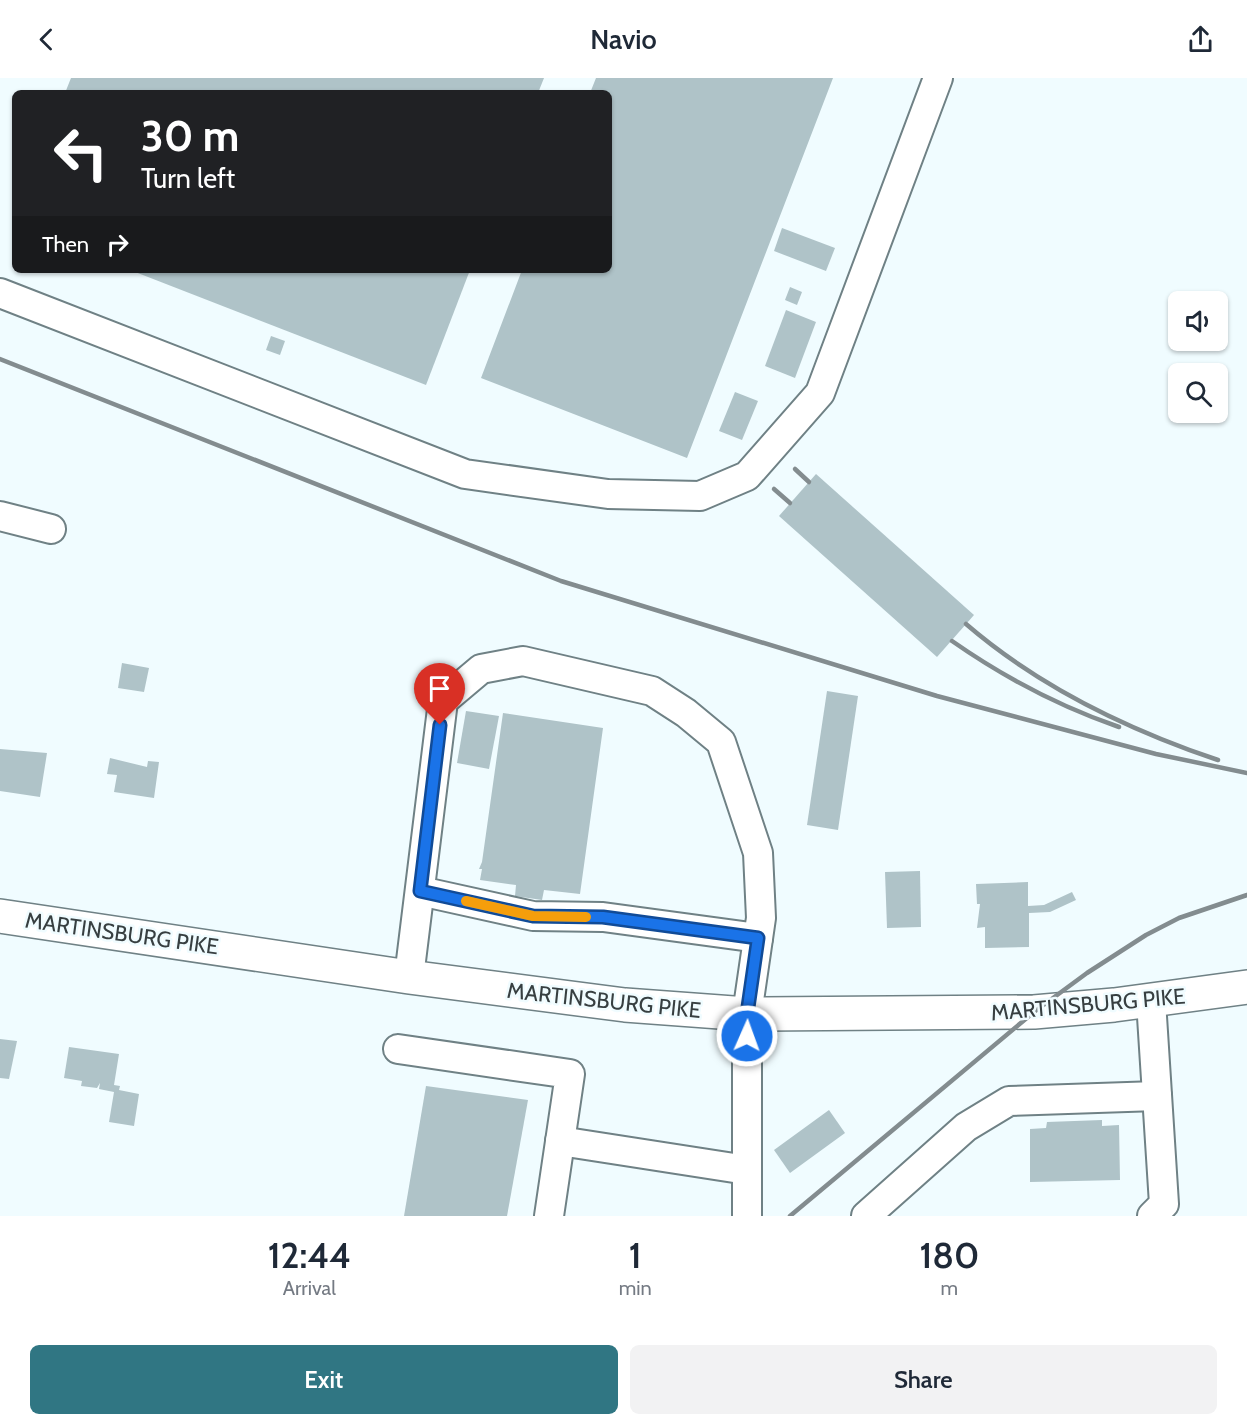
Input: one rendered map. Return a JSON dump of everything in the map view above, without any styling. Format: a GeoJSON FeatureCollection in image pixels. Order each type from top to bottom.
{"type":"FeatureCollection","features":[{"type":"Feature","properties":{"kind":"main road","name":"MARTINSBURG PIKE"},"geometry":{"type":"LineString","coordinates":[[0,915],[409,977],[625,1005],[747,1014],[1023,1013],[1151,1001],[1247,987]]}},
{"type":"Feature","properties":{"kind":"street"},"geometry":{"type":"LineString","coordinates":[[0,293],[465,474],[608,494],[700,496],[747,476],[820,393],[938,78]]}},
{"type":"Feature","properties":{"kind":"street"},"geometry":{"type":"LineString","coordinates":[[0,516],[51,529]]}},
{"type":"Feature","properties":{"kind":"street"},"geometry":{"type":"LineString","coordinates":[[409,977],[443,701],[481,669],[523,660],[652,691],[686,712],[721,742],[758,854],[761,918],[747,1014],[747,1216]]}},
{"type":"Feature","properties":{"kind":"street"},"geometry":{"type":"LineString","coordinates":[[420,891],[533,916],[603,917],[758,938]]}},
{"type":"Feature","properties":{"kind":"street"},"geometry":{"type":"LineString","coordinates":[[1151,1001],[1164,1204],[1152,1216]]}},
{"type":"Feature","properties":{"kind":"street"},"geometry":{"type":"LineString","coordinates":[[398,1049],[570,1074],[549,1216]]}},
{"type":"Feature","properties":{"kind":"street"},"geometry":{"type":"LineString","coordinates":[[866,1216],[966,1127],[1009,1101],[1157,1096]]}},
{"type":"Feature","properties":{"kind":"street"},"geometry":{"type":"LineString","coordinates":[[560,1141],[747,1170]]}},
{"type":"Feature","properties":{"kind":"building"},"geometry":{"type":"Polygon","coordinates":[[[71,78],[544,78],[539,90],[66,90],[71,78]]]}},
{"type":"Feature","properties":{"kind":"building"},"geometry":{"type":"Polygon","coordinates":[[[596,78],[833,78],[687,458],[481,378],[521,273],[612,273],[612,90],[591,90],[596,78]]]}},
{"type":"Feature","properties":{"kind":"building"},"geometry":{"type":"Polygon","coordinates":[[[782,228],[835,248],[826,271],[774,251],[782,228]]]}},
{"type":"Feature","properties":{"kind":"building"},"geometry":{"type":"Polygon","coordinates":[[[138,273],[469,273],[426,385],[138,273]]]}},
{"type":"Feature","properties":{"kind":"building"},"geometry":{"type":"Polygon","coordinates":[[[790,287],[802,292],[797,305],[785,300],[790,287]]]}},
{"type":"Feature","properties":{"kind":"building"},"geometry":{"type":"Polygon","coordinates":[[[786,310],[816,322],[795,378],[765,366],[786,310]]]}},
{"type":"Feature","properties":{"kind":"building"},"geometry":{"type":"Polygon","coordinates":[[[271,336],[285,341],[280,355],[266,350],[271,336]]]}},
{"type":"Feature","properties":{"kind":"building"},"geometry":{"type":"Polygon","coordinates":[[[735,392],[758,401],[742,440],[719,431],[735,392]]]}},
{"type":"Feature","properties":{"kind":"building"},"geometry":{"type":"Polygon","coordinates":[[[816,474],[974,615],[937,657],[779,516],[816,474]]]}},
{"type":"Feature","properties":{"kind":"building"},"geometry":{"type":"Polygon","coordinates":[[[122,663],[149,668],[144,692],[118,688],[122,663]]]}},
{"type":"Feature","properties":{"kind":"building"},"geometry":{"type":"Polygon","coordinates":[[[827,691],[858,696],[838,830],[807,825],[827,691]]]}},
{"type":"Feature","properties":{"kind":"building"},"geometry":{"type":"Polygon","coordinates":[[[466,711],[499,716],[489,769],[457,763],[466,711]]]}},
{"type":"Feature","properties":{"kind":"building"},"geometry":{"type":"Polygon","coordinates":[[[503,713],[603,728],[580,894],[544,890],[542,900],[515,896],[516,885],[480,880],[482,869],[479,869],[482,862],[503,713]]]}},
{"type":"Feature","properties":{"kind":"building"},"geometry":{"type":"Polygon","coordinates":[[[0,749],[47,753],[40,797],[0,791],[0,749]]]}},
{"type":"Feature","properties":{"kind":"building"},"geometry":{"type":"Polygon","coordinates":[[[110,758],[147,767],[148,761],[159,762],[154,798],[114,792],[117,775],[107,774],[110,758]]]}},
{"type":"Feature","properties":{"kind":"building"},"geometry":{"type":"Polygon","coordinates":[[[920,871],[921,927],[887,928],[885,872],[920,871]]]}},
{"type":"Feature","properties":{"kind":"building"},"geometry":{"type":"Polygon","coordinates":[[[1028,882],[1028,906],[1044,905],[1072,892],[1076,900],[1050,912],[1029,913],[1029,947],[985,948],[985,927],[977,928],[980,904],[977,904],[976,884],[1028,882]]]}},
{"type":"Feature","properties":{"kind":"building"},"geometry":{"type":"Polygon","coordinates":[[[0,1039],[17,1041],[9,1079],[0,1078],[0,1039]]]}},
{"type":"Feature","properties":{"kind":"building"},"geometry":{"type":"Polygon","coordinates":[[[69,1047],[119,1054],[114,1085],[120,1086],[119,1090],[139,1094],[134,1126],[109,1122],[114,1092],[99,1089],[100,1083],[97,1088],[81,1086],[82,1081],[64,1078],[69,1047]]]}},
{"type":"Feature","properties":{"kind":"building"},"geometry":{"type":"Polygon","coordinates":[[[426,1086],[528,1100],[507,1216],[404,1216],[426,1086]]]}},
{"type":"Feature","properties":{"kind":"building"},"geometry":{"type":"Polygon","coordinates":[[[829,1110],[845,1133],[790,1173],[774,1150],[829,1110]]]}},
{"type":"Feature","properties":{"kind":"building"},"geometry":{"type":"Polygon","coordinates":[[[1102,1120],[1102,1126],[1119,1125],[1120,1180],[1030,1182],[1030,1129],[1046,1128],[1047,1122],[1102,1120]]]}},
{"type":"Feature","properties":{"kind":"railway"},"geometry":{"type":"LineString","coordinates":[[0,359],[561,581],[937,696],[1156,754],[1247,773]]}},
{"type":"Feature","properties":{"kind":"railway"},"geometry":{"type":"LineString","coordinates":[[795,469],[809,482]]}},
{"type":"Feature","properties":{"kind":"railway"},"geometry":{"type":"LineString","coordinates":[[774,489],[790,503]]}},
{"type":"Feature","properties":{"kind":"railway"},"geometry":{"type":"LineString","coordinates":[[966,624],[1023,667],[1086,704],[1151,735],[1218,760]]}},
{"type":"Feature","properties":{"kind":"railway"},"geometry":{"type":"LineString","coordinates":[[952,641],[1032,690],[1119,727]]}},
{"type":"Feature","properties":{"kind":"railway"},"geometry":{"type":"LineString","coordinates":[[790,1216],[1034,1012],[1087,973],[1146,935],[1179,918],[1247,895]]}},
{"type":"Feature","properties":{"kind":"slow traffic"},"geometry":{"type":"LineString","coordinates":[[466,901],[533,916],[586,917]]}},
{"type":"Feature","properties":{"kind":"route"},"geometry":{"type":"LineString","coordinates":[[440,725],[420,891],[533,916],[603,917],[758,938],[747,1014],[747,1036]]}}]}
